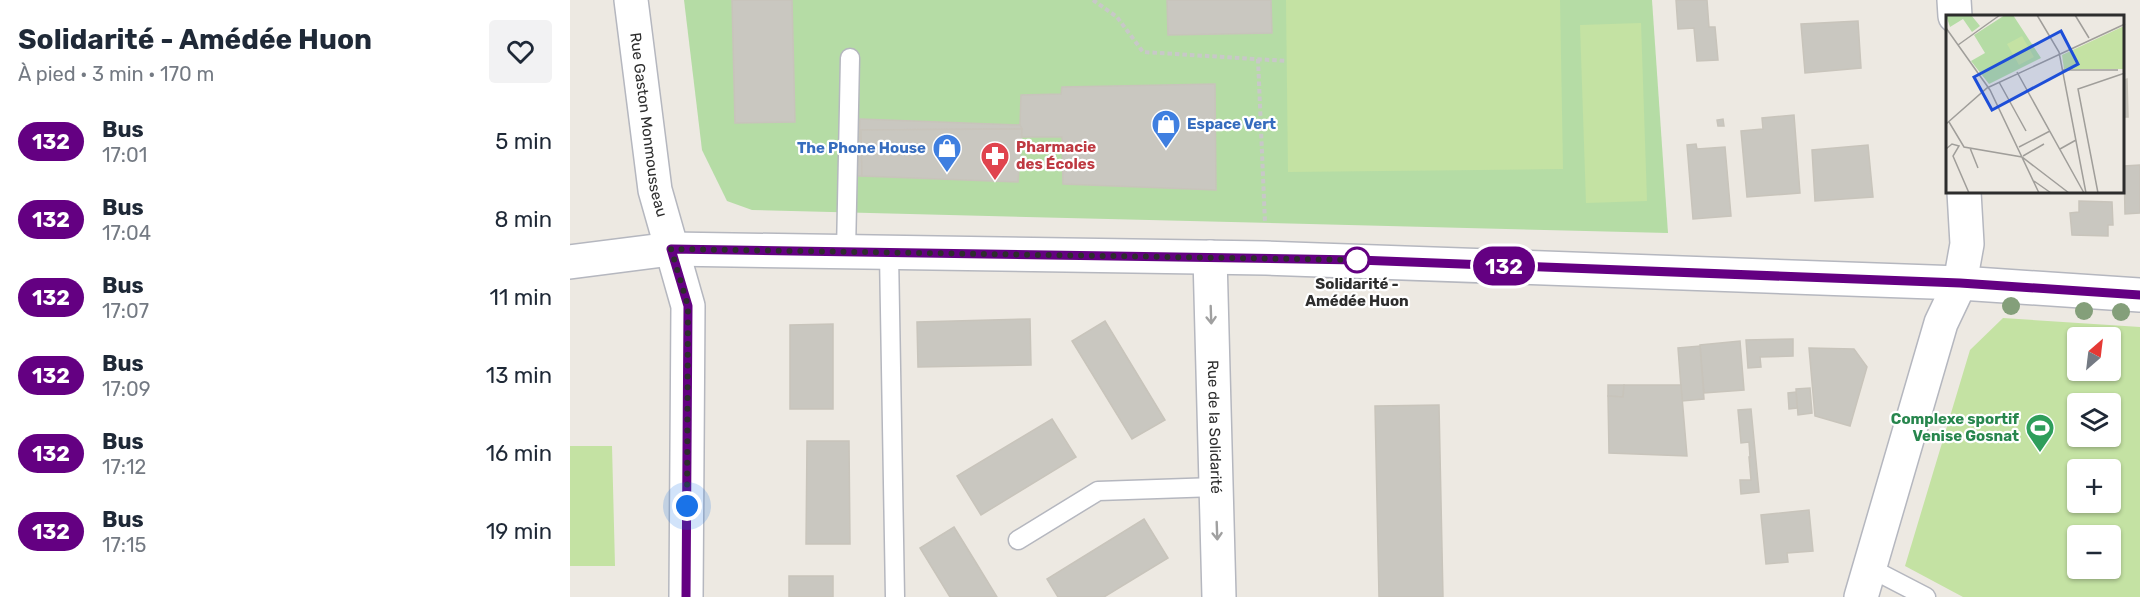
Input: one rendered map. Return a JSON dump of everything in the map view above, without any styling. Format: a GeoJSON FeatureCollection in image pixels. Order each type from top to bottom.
{"type":"FeatureCollection","features":[{"type":"Feature","properties":{"kind":"street","name":"Rue Gaston Monmousseau"},"geometry":{"type":"LineString","coordinates":[[631,0],[655,190],[688,306],[686,597]]}},
{"type":"Feature","properties":{"kind":"street"},"geometry":{"type":"LineString","coordinates":[[1954,0],[1955,15]]}},
{"type":"Feature","properties":{"kind":"street"},"geometry":{"type":"LineString","coordinates":[[1866,582],[1941,323],[1960,283],[1967,244],[1964,194]]}},
{"type":"Feature","properties":{"kind":"street"},"geometry":{"type":"LineString","coordinates":[[570,262],[671,249],[1266,258],[1960,283],[2140,295]]}},
{"type":"Feature","properties":{"kind":"street","name":"Rue de la Solidarité"},"geometry":{"type":"LineString","coordinates":[[1210,257],[1220,597]]}},
{"type":"Feature","properties":{"kind":"lane"},"geometry":{"type":"LineString","coordinates":[[846,252],[850,58]]}},
{"type":"Feature","properties":{"kind":"lane"},"geometry":{"type":"LineString","coordinates":[[889,252],[895,597]]}},
{"type":"Feature","properties":{"kind":"lane"},"geometry":{"type":"LineString","coordinates":[[1018,540],[1098,491],[1216,487]]}},
{"type":"Feature","properties":{"kind":"lane"},"geometry":{"type":"LineString","coordinates":[[1866,582],[1926,597]]}},
{"type":"Feature","properties":{"kind":"path"},"geometry":{"type":"LineString","coordinates":[[1093,0],[1117,17],[1143,52],[1287,62]]}},
{"type":"Feature","properties":{"kind":"path"},"geometry":{"type":"LineString","coordinates":[[1258,59],[1266,258]]}},
{"type":"Feature","properties":{"kind":"green space"},"geometry":{"type":"Polygon","coordinates":[[[684,0],[1652,0],[1668,233],[752,210],[727,201],[702,150],[684,0]]]}},
{"type":"Feature","properties":{"kind":"green space"},"geometry":{"type":"Polygon","coordinates":[[[1286,0],[1560,0],[1563,169],[1288,172],[1286,0]]]}},
{"type":"Feature","properties":{"kind":"green space"},"geometry":{"type":"Polygon","coordinates":[[[1641,23],[1647,201],[1586,203],[1580,25],[1641,23]]]}},
{"type":"Feature","properties":{"kind":"green space","name":"Complexe sportif Venise Gosnat"},"geometry":{"type":"Polygon","coordinates":[[[2003,318],[2140,327],[2140,597],[1963,597],[1905,566],[1970,350],[2003,318]]]}},
{"type":"Feature","properties":{"kind":"green space"},"geometry":{"type":"Polygon","coordinates":[[[570,446],[612,446],[615,566],[570,566],[570,446]]]}},
{"type":"Feature","properties":{"kind":"building"},"geometry":{"type":"Polygon","coordinates":[[[732,0],[792,0],[795,122],[735,123],[732,0]]]}},
{"type":"Feature","properties":{"kind":"building"},"geometry":{"type":"Polygon","coordinates":[[[1167,0],[1271,0],[1272,33],[1168,35],[1167,0]]]}},
{"type":"Feature","properties":{"kind":"building"},"geometry":{"type":"Polygon","coordinates":[[[1676,0],[1707,0],[1709,27],[1715,27],[1718,60],[1697,61],[1694,28],[1678,29],[1676,0]]]}},
{"type":"Feature","properties":{"kind":"building"},"geometry":{"type":"Polygon","coordinates":[[[1858,21],[1861,68],[1805,73],[1801,24],[1858,21]]]}},
{"type":"Feature","properties":{"kind":"building"},"geometry":{"type":"Polygon","coordinates":[[[2127,79],[2128,117],[2125,117],[2125,80],[2127,79]]]}},
{"type":"Feature","properties":{"kind":"building"},"geometry":{"type":"Polygon","coordinates":[[[1215,84],[1216,190],[1063,184],[1062,137],[1022,137],[1021,95],[1061,94],[1062,87],[1215,84]]]}},
{"type":"Feature","properties":{"kind":"building"},"geometry":{"type":"Polygon","coordinates":[[[1794,115],[1800,193],[1747,197],[1741,131],[1763,129],[1762,118],[1794,115]]]}},
{"type":"Feature","properties":{"kind":"building"},"geometry":{"type":"Polygon","coordinates":[[[860,119],[1020,125],[1022,129],[861,130],[862,176],[857,176],[860,119]]]}},
{"type":"Feature","properties":{"kind":"building"},"geometry":{"type":"Polygon","coordinates":[[[1723,119],[1724,126],[1718,126],[1717,120],[1723,119]]]}},
{"type":"Feature","properties":{"kind":"building"},"geometry":{"type":"Polygon","coordinates":[[[1022,129],[1018,182],[862,176],[861,130],[1022,129]]]}},
{"type":"Feature","properties":{"kind":"building"},"geometry":{"type":"Polygon","coordinates":[[[1696,144],[1697,149],[1725,147],[1731,216],[1693,219],[1687,145],[1696,144]]]}},
{"type":"Feature","properties":{"kind":"building"},"geometry":{"type":"Polygon","coordinates":[[[1868,145],[1873,197],[1815,201],[1812,150],[1868,145]]]}},
{"type":"Feature","properties":{"kind":"building"},"geometry":{"type":"Polygon","coordinates":[[[2140,165],[2140,213],[2125,214],[2125,166],[2140,165]]]}},
{"type":"Feature","properties":{"kind":"building"},"geometry":{"type":"Polygon","coordinates":[[[2079,201],[2112,202],[2113,225],[2108,225],[2108,236],[2072,235],[2070,213],[2079,212],[2079,201]]]}},
{"type":"Feature","properties":{"kind":"building"},"geometry":{"type":"Polygon","coordinates":[[[1030,319],[1031,365],[918,367],[917,322],[1030,319]]]}},
{"type":"Feature","properties":{"kind":"building"},"geometry":{"type":"Polygon","coordinates":[[[1105,321],[1165,420],[1132,439],[1072,341],[1105,321]]]}},
{"type":"Feature","properties":{"kind":"building"},"geometry":{"type":"Polygon","coordinates":[[[833,324],[833,409],[790,409],[790,325],[833,324]]]}},
{"type":"Feature","properties":{"kind":"building"},"geometry":{"type":"Polygon","coordinates":[[[1793,339],[1793,356],[1760,357],[1761,367],[1748,368],[1746,340],[1793,339]]]}},
{"type":"Feature","properties":{"kind":"building"},"geometry":{"type":"Polygon","coordinates":[[[1740,341],[1744,390],[1704,393],[1700,345],[1740,341]]]}},
{"type":"Feature","properties":{"kind":"building"},"geometry":{"type":"Polygon","coordinates":[[[1700,346],[1704,399],[1682,401],[1678,348],[1700,346]]]}},
{"type":"Feature","properties":{"kind":"building"},"geometry":{"type":"Polygon","coordinates":[[[1809,348],[1854,349],[1867,367],[1850,426],[1815,416],[1809,348]]]}},
{"type":"Feature","properties":{"kind":"building"},"geometry":{"type":"Polygon","coordinates":[[[1608,385],[1624,385],[1623,397],[1608,396],[1608,385]]]}},
{"type":"Feature","properties":{"kind":"building"},"geometry":{"type":"Polygon","coordinates":[[[1624,385],[1681,385],[1687,456],[1609,453],[1608,396],[1623,397],[1624,385]]]}},
{"type":"Feature","properties":{"kind":"building"},"geometry":{"type":"Polygon","coordinates":[[[1810,388],[1812,413],[1798,415],[1796,389],[1810,388]]]}},
{"type":"Feature","properties":{"kind":"building"},"geometry":{"type":"Polygon","coordinates":[[[1796,392],[1797,408],[1789,409],[1788,393],[1796,392]]]}},
{"type":"Feature","properties":{"kind":"building"},"geometry":{"type":"Polygon","coordinates":[[[1439,405],[1443,597],[1379,597],[1375,406],[1439,405]]]}},
{"type":"Feature","properties":{"kind":"building"},"geometry":{"type":"Polygon","coordinates":[[[1751,409],[1759,492],[1741,494],[1740,480],[1751,480],[1749,442],[1741,443],[1738,410],[1751,409]]]}},
{"type":"Feature","properties":{"kind":"building"},"geometry":{"type":"Polygon","coordinates":[[[1052,419],[1076,457],[981,515],[957,476],[1052,419]]]}},
{"type":"Feature","properties":{"kind":"building"},"geometry":{"type":"Polygon","coordinates":[[[807,441],[849,441],[850,544],[806,544],[807,441]]]}},
{"type":"Feature","properties":{"kind":"building"},"geometry":{"type":"Polygon","coordinates":[[[1809,510],[1813,551],[1787,553],[1788,562],[1766,564],[1761,515],[1809,510]]]}},
{"type":"Feature","properties":{"kind":"building"},"geometry":{"type":"Polygon","coordinates":[[[1144,519],[1168,558],[1104,597],[1058,597],[1047,579],[1144,519]]]}},
{"type":"Feature","properties":{"kind":"building"},"geometry":{"type":"Polygon","coordinates":[[[954,527],[997,597],[950,597],[920,548],[954,527]]]}},
{"type":"Feature","properties":{"kind":"building"},"geometry":{"type":"Polygon","coordinates":[[[789,576],[833,576],[833,597],[789,597],[789,576]]]}},
{"type":"Feature","properties":{"kind":"bus line","name":"132"},"geometry":{"type":"LineString","coordinates":[[686,597],[688,306],[671,249],[1358,260],[1960,283],[2140,295]]}},
{"type":"Feature","properties":{"kind":"place","name":"Espace Vert"},"geometry":{"type":"Point","coordinates":[1166,150]}},
{"type":"Feature","properties":{"kind":"place","name":"The Phone House"},"geometry":{"type":"Point","coordinates":[947,174]}},
{"type":"Feature","properties":{"kind":"place","name":"Pharmacie des Écoles"},"geometry":{"type":"Point","coordinates":[995,182]}},
{"type":"Feature","properties":{"kind":"place","name":"Solidarité - Amédée Huon"},"geometry":{"type":"Point","coordinates":[1357,260]}},
{"type":"Feature","properties":{"kind":"place","name":"Complexe sportif Venise Gosnat"},"geometry":{"type":"Point","coordinates":[2040,454]}},
{"type":"Feature","properties":{"kind":"route"},"geometry":{"type":"LineString","coordinates":[[687,506],[688,306],[671,249],[1357,260]]}}]}
